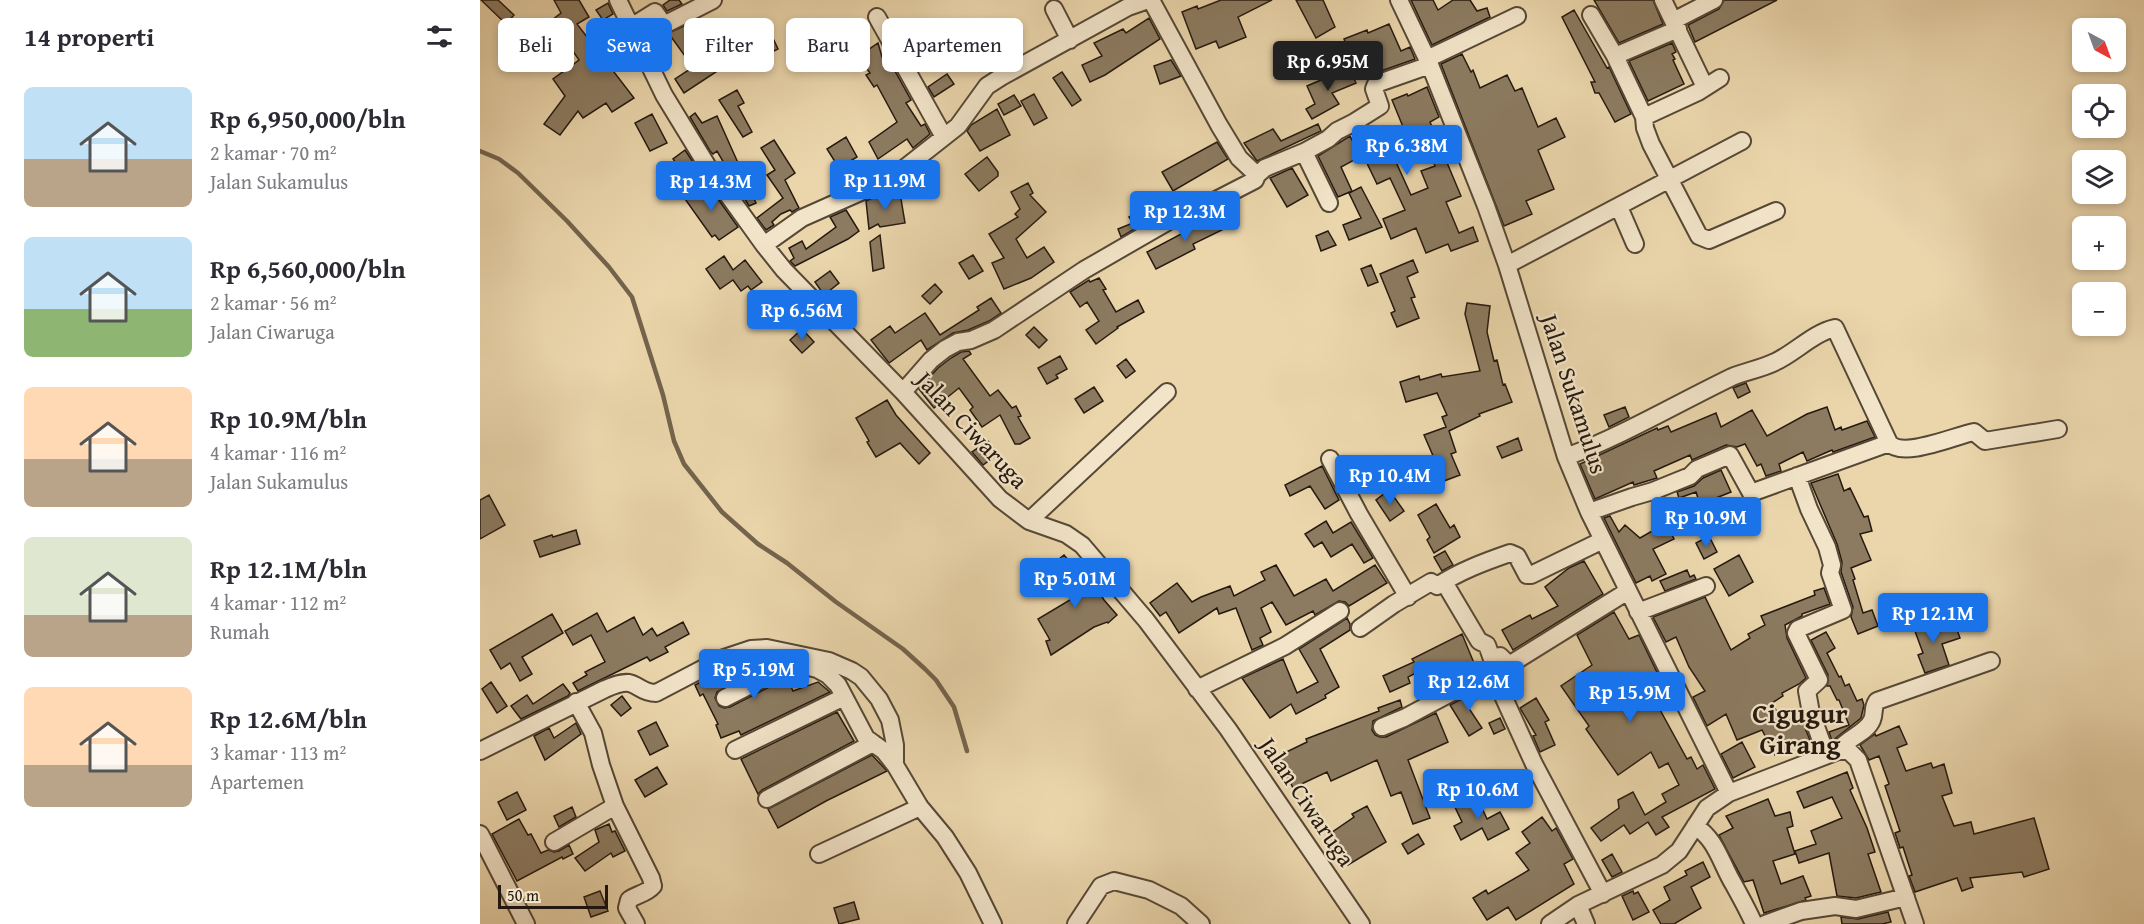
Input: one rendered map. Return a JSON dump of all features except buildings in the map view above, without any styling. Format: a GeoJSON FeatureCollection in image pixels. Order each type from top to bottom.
{"type":"FeatureCollection","features":[{"type":"Feature","properties":{"kind":"street","name":"Jalan Ciwaruga"},"geometry":{"type":"LineString","coordinates":[[618,0],[627,18]]}},
{"type":"Feature","properties":{"kind":"street"},"geometry":{"type":"LineString","coordinates":[[672,20],[713,0]]}},
{"type":"Feature","properties":{"kind":"street"},"geometry":{"type":"LineString","coordinates":[[764,245],[802,218],[892,178],[958,126],[987,86],[1001,76],[1128,7],[1149,0],[1239,158],[1257,175]]}},
{"type":"Feature","properties":{"kind":"street","name":"Jalan Sukamulus"},"geometry":{"type":"LineString","coordinates":[[1399,0],[1429,62],[1507,265],[1566,457],[1589,513],[1729,793]]}},
{"type":"Feature","properties":{"kind":"street"},"geometry":{"type":"LineString","coordinates":[[1664,0],[1705,87]]}},
{"type":"Feature","properties":{"kind":"street"},"geometry":{"type":"LineString","coordinates":[[1615,56],[1676,25],[1714,0]]}},
{"type":"Feature","properties":{"kind":"street"},"geometry":{"type":"LineString","coordinates":[[1054,9],[1070,40]]}},
{"type":"Feature","properties":{"kind":"street"},"geometry":{"type":"LineString","coordinates":[[645,18],[655,12],[659,18]]}},
{"type":"Feature","properties":{"kind":"street"},"geometry":{"type":"LineString","coordinates":[[1591,15],[1615,56],[1644,117],[1651,144],[1700,236],[1709,240],[1776,211]]}},
{"type":"Feature","properties":{"kind":"street"},"geometry":{"type":"LineString","coordinates":[[903,392],[931,360],[945,349],[958,342],[994,330],[1084,270],[1181,214],[1187,215],[1244,187],[1256,180],[1257,175],[1265,168],[1304,152],[1380,106],[1374,89],[1376,84],[1429,62],[1517,16]]}},
{"type":"Feature","properties":{"kind":"street"},"geometry":{"type":"LineString","coordinates":[[877,17],[944,137]]}},
{"type":"Feature","properties":{"kind":"street","name":"Jalan Ciwaruga"},"geometry":{"type":"LineString","coordinates":[[653,72],[664,95],[708,167],[784,270],[903,392],[1000,499],[1029,520],[1066,534],[1082,545],[1146,621],[1228,729],[1361,924]]}},
{"type":"Feature","properties":{"kind":"street"},"geometry":{"type":"LineString","coordinates":[[1644,117],[1720,78]]}},
{"type":"Feature","properties":{"kind":"street"},"geometry":{"type":"LineString","coordinates":[[1507,265],[1742,141]]}},
{"type":"Feature","properties":{"kind":"street"},"geometry":{"type":"LineString","coordinates":[[1304,152],[1329,203]]}},
{"type":"Feature","properties":{"kind":"street"},"geometry":{"type":"LineString","coordinates":[[1619,207],[1635,244]]}},
{"type":"Feature","properties":{"kind":"street"},"geometry":{"type":"LineString","coordinates":[[1566,457],[1594,447],[1733,377],[1770,365],[1834,328],[1889,443],[1894,448],[1903,450],[1974,432],[1985,441],[2058,429]]}},
{"type":"Feature","properties":{"kind":"street"},"geometry":{"type":"LineString","coordinates":[[1029,520],[1167,392]]}},
{"type":"Feature","properties":{"kind":"street"},"geometry":{"type":"LineString","coordinates":[[1589,513],[1653,492],[1690,476],[1696,469],[1730,455],[1751,493],[1889,443]]}},
{"type":"Feature","properties":{"kind":"street"},"geometry":{"type":"LineString","coordinates":[[1330,459],[1359,514],[1408,597]]}},
{"type":"Feature","properties":{"kind":"street"},"geometry":{"type":"LineString","coordinates":[[1797,476],[1827,547],[1832,565],[1830,573],[1843,610],[1798,629],[1796,633],[1819,680],[1807,691],[1811,713],[1832,752]]}},
{"type":"Feature","properties":{"kind":"street"},"geometry":{"type":"LineString","coordinates":[[1360,628],[1431,582],[1437,586],[1459,572],[1510,553],[1517,556],[1527,575],[1531,575],[1603,540]]}},
{"type":"Feature","properties":{"kind":"street"},"geometry":{"type":"LineString","coordinates":[[1444,582],[1479,641],[1487,645],[1494,676],[1510,713],[1534,764],[1603,894]]}},
{"type":"Feature","properties":{"kind":"street"},"geometry":{"type":"LineString","coordinates":[[1638,612],[1706,586]]}},
{"type":"Feature","properties":{"kind":"street"},"geometry":{"type":"LineString","coordinates":[[1382,727],[1404,718],[1493,664],[1500,656],[1509,665],[1628,591]]}},
{"type":"Feature","properties":{"kind":"street"},"geometry":{"type":"LineString","coordinates":[[1197,689],[1285,646],[1340,611]]}},
{"type":"Feature","properties":{"kind":"street"},"geometry":{"type":"LineString","coordinates":[[480,751],[576,702],[621,683],[631,683],[647,693],[656,693],[736,653],[767,648],[829,661],[861,677],[879,699],[890,720],[895,745],[895,765]]}},
{"type":"Feature","properties":{"kind":"street"},"geometry":{"type":"LineString","coordinates":[[1550,924],[1578,905],[1662,865],[1679,851],[1707,808],[1729,793],[1832,752],[1841,746],[1872,720],[1873,706],[1877,701],[1991,661]]}},
{"type":"Feature","properties":{"kind":"street"},"geometry":{"type":"LineString","coordinates":[[725,698],[784,668],[801,665],[828,675],[838,685],[866,738],[884,751],[920,807],[945,837],[968,873],[993,924]]}},
{"type":"Feature","properties":{"kind":"street"},"geometry":{"type":"LineString","coordinates":[[735,750],[844,697]]}},
{"type":"Feature","properties":{"kind":"street"},"geometry":{"type":"LineString","coordinates":[[576,702],[593,733],[615,806],[651,878],[653,886],[648,892],[635,895],[629,900],[627,908],[636,924]]}},
{"type":"Feature","properties":{"kind":"street"},"geometry":{"type":"LineString","coordinates":[[767,799],[873,743]]}},
{"type":"Feature","properties":{"kind":"street"},"geometry":{"type":"LineString","coordinates":[[1832,752],[1849,751],[1858,760],[1915,924]]}},
{"type":"Feature","properties":{"kind":"street"},"geometry":{"type":"LineString","coordinates":[[554,843],[615,806]]}},
{"type":"Feature","properties":{"kind":"street"},"geometry":{"type":"LineString","coordinates":[[819,854],[920,807]]}},
{"type":"Feature","properties":{"kind":"street"},"geometry":{"type":"LineString","coordinates":[[1695,826],[1705,832],[1714,843],[1754,924]]}},
{"type":"Feature","properties":{"kind":"street"},"geometry":{"type":"LineString","coordinates":[[480,834],[526,924]]}},
{"type":"Feature","properties":{"kind":"street"},"geometry":{"type":"LineString","coordinates":[[1076,924],[1101,886],[1114,881],[1149,890],[1181,906],[1201,924]]}},
{"type":"Feature","properties":{"kind":"street"},"geometry":{"type":"LineString","coordinates":[[1765,924],[1801,910],[1835,906],[1856,909],[1906,897]]}},
{"type":"Feature","properties":{"kind":"street"},"geometry":{"type":"LineString","coordinates":[[1578,905],[1586,924]]}},
{"type":"Feature","properties":{"kind":"waterway"},"geometry":{"type":"LineString","coordinates":[[480,151],[499,159],[518,173],[567,221],[609,267],[632,297],[663,395],[674,441],[684,464],[722,512],[758,544],[903,649],[925,669],[936,680],[954,707],[967,751]]}},
{"type":"Feature","properties":{"kind":"district","name":"Cigugur Girang"},"geometry":{"type":"Point","coordinates":[1800,730]}}]}
